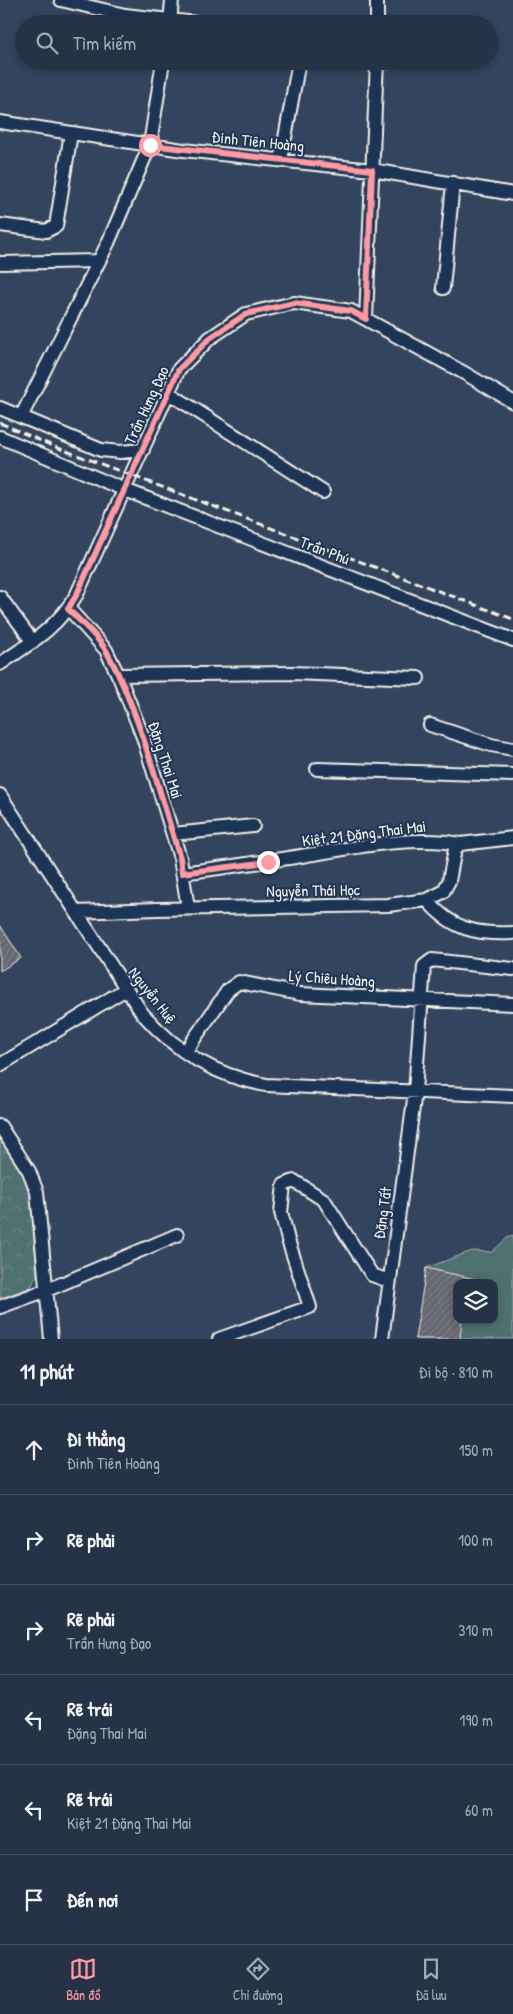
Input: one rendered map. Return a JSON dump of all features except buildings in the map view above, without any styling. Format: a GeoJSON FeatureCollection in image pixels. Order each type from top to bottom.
{"type":"FeatureCollection","features":[{"type":"Feature","properties":{"kind":"street"},"geometry":{"type":"LineString","coordinates":[[62,0],[124,15]]}},
{"type":"Feature","properties":{"kind":"street"},"geometry":{"type":"LineString","coordinates":[[171,15],[172,0]]}},
{"type":"Feature","properties":{"kind":"street"},"geometry":{"type":"LineString","coordinates":[[377,0],[377,15]]}},
{"type":"Feature","properties":{"kind":"street"},"geometry":{"type":"LineString","coordinates":[[21,418],[98,261],[150,145],[162,70]]}},
{"type":"Feature","properties":{"kind":"street"},"geometry":{"type":"LineString","coordinates":[[281,160],[297,70]]}},
{"type":"Feature","properties":{"kind":"street"},"geometry":{"type":"LineString","coordinates":[[366,319],[377,70]]}},
{"type":"Feature","properties":{"kind":"street","name":"Đinh Tiên Hoàng"},"geometry":{"type":"LineString","coordinates":[[0,122],[150,145],[372,170],[513,194]]}},
{"type":"Feature","properties":{"kind":"street"},"geometry":{"type":"LineString","coordinates":[[0,225],[46,231],[56,226],[71,133]]}},
{"type":"Feature","properties":{"kind":"street"},"geometry":{"type":"LineString","coordinates":[[443,288],[453,183]]}},
{"type":"Feature","properties":{"kind":"street"},"geometry":{"type":"LineString","coordinates":[[0,262],[98,261]]}},
{"type":"Feature","properties":{"kind":"street","name":"Trần Hưng Đạo"},"geometry":{"type":"LineString","coordinates":[[0,664],[33,642],[58,622],[68,609],[77,594],[179,369],[210,338],[246,314],[294,303],[351,311],[513,402]]}},
{"type":"Feature","properties":{"kind":"street"},"geometry":{"type":"LineString","coordinates":[[169,393],[323,492]]}},
{"type":"Feature","properties":{"kind":"street"},"geometry":{"type":"LineString","coordinates":[[0,408],[101,450],[120,452],[143,450]]}},
{"type":"Feature","properties":{"kind":"street","name":"Trần Phú"},"geometry":{"type":"LineString","coordinates":[[0,437],[125,490],[513,640]]}},
{"type":"Feature","properties":{"kind":"street"},"geometry":{"type":"LineString","coordinates":[[0,597],[33,642]]}},
{"type":"Feature","properties":{"kind":"street","name":"Đặng Thai Mai"},"geometry":{"type":"LineString","coordinates":[[68,609],[106,650],[118,675],[142,737],[173,834],[188,908]]}},
{"type":"Feature","properties":{"kind":"street"},"geometry":{"type":"LineString","coordinates":[[118,675],[292,673],[418,678]]}},
{"type":"Feature","properties":{"kind":"street"},"geometry":{"type":"LineString","coordinates":[[430,725],[491,745],[513,749]]}},
{"type":"Feature","properties":{"kind":"street"},"geometry":{"type":"LineString","coordinates":[[317,769],[513,775]]}},
{"type":"Feature","properties":{"kind":"street","name":"Nguyễn Huệ"},"geometry":{"type":"LineString","coordinates":[[0,795],[126,989],[157,1030],[185,1052],[216,1071],[266,1085],[513,1096]]}},
{"type":"Feature","properties":{"kind":"street"},"geometry":{"type":"LineString","coordinates":[[173,834],[252,826]]}},
{"type":"Feature","properties":{"kind":"street"},"geometry":{"type":"LineString","coordinates":[[460,844],[513,838]]}},
{"type":"Feature","properties":{"kind":"street","name":"Kiệt 21 Đặng Thai Mai"},"geometry":{"type":"LineString","coordinates":[[182,873],[345,849],[421,841],[446,841],[460,844]]}},
{"type":"Feature","properties":{"kind":"street","name":"Nguyễn Thái Học"},"geometry":{"type":"LineString","coordinates":[[76,912],[388,905],[427,900],[443,892],[449,881],[455,849],[460,844]]}},
{"type":"Feature","properties":{"kind":"street"},"geometry":{"type":"LineString","coordinates":[[427,900],[441,916],[461,927],[485,932],[513,933]]}},
{"type":"Feature","properties":{"kind":"street","name":"Đặng Tất"},"geometry":{"type":"LineString","coordinates":[[382,1339],[415,1092],[424,966],[432,960],[513,969]]}},
{"type":"Feature","properties":{"kind":"street","name":"Lý Chiêu Hoàng"},"geometry":{"type":"LineString","coordinates":[[185,1052],[228,990],[239,982],[300,994],[513,1004]]}},
{"type":"Feature","properties":{"kind":"street"},"geometry":{"type":"LineString","coordinates":[[0,1065],[126,989]]}},
{"type":"Feature","properties":{"kind":"street"},"geometry":{"type":"LineString","coordinates":[[0,1126],[35,1183],[51,1339]]}},
{"type":"Feature","properties":{"kind":"street"},"geometry":{"type":"LineString","coordinates":[[220,1339],[310,1307],[281,1212],[284,1184],[294,1181],[324,1200],[372,1275],[389,1282]]}},
{"type":"Feature","properties":{"kind":"street"},"geometry":{"type":"LineString","coordinates":[[0,1307],[47,1290],[177,1235]]}},
{"type":"Feature","properties":{"kind":"green space"},"geometry":{"type":"Polygon","coordinates":[[[0,1143],[4,1144],[24,1176],[31,1198],[37,1274],[31,1287],[0,1298],[0,1143]]]}},
{"type":"Feature","properties":{"kind":"green space"},"geometry":{"type":"Polygon","coordinates":[[[513,1236],[513,1339],[418,1339],[426,1268],[472,1251],[492,1252],[507,1238],[513,1236]]]}},
{"type":"Feature","properties":{"kind":"railway"},"geometry":{"type":"LineString","coordinates":[[0,423],[53,446],[513,619]]}},
{"type":"Feature","properties":{"kind":"route"},"geometry":{"type":"LineString","coordinates":[[150,145],[372,170],[366,319],[351,311],[294,303],[246,314],[210,338],[179,369],[77,594],[68,609],[106,650],[120,680],[142,737],[180,858],[182,873],[268,862]]}}]}
